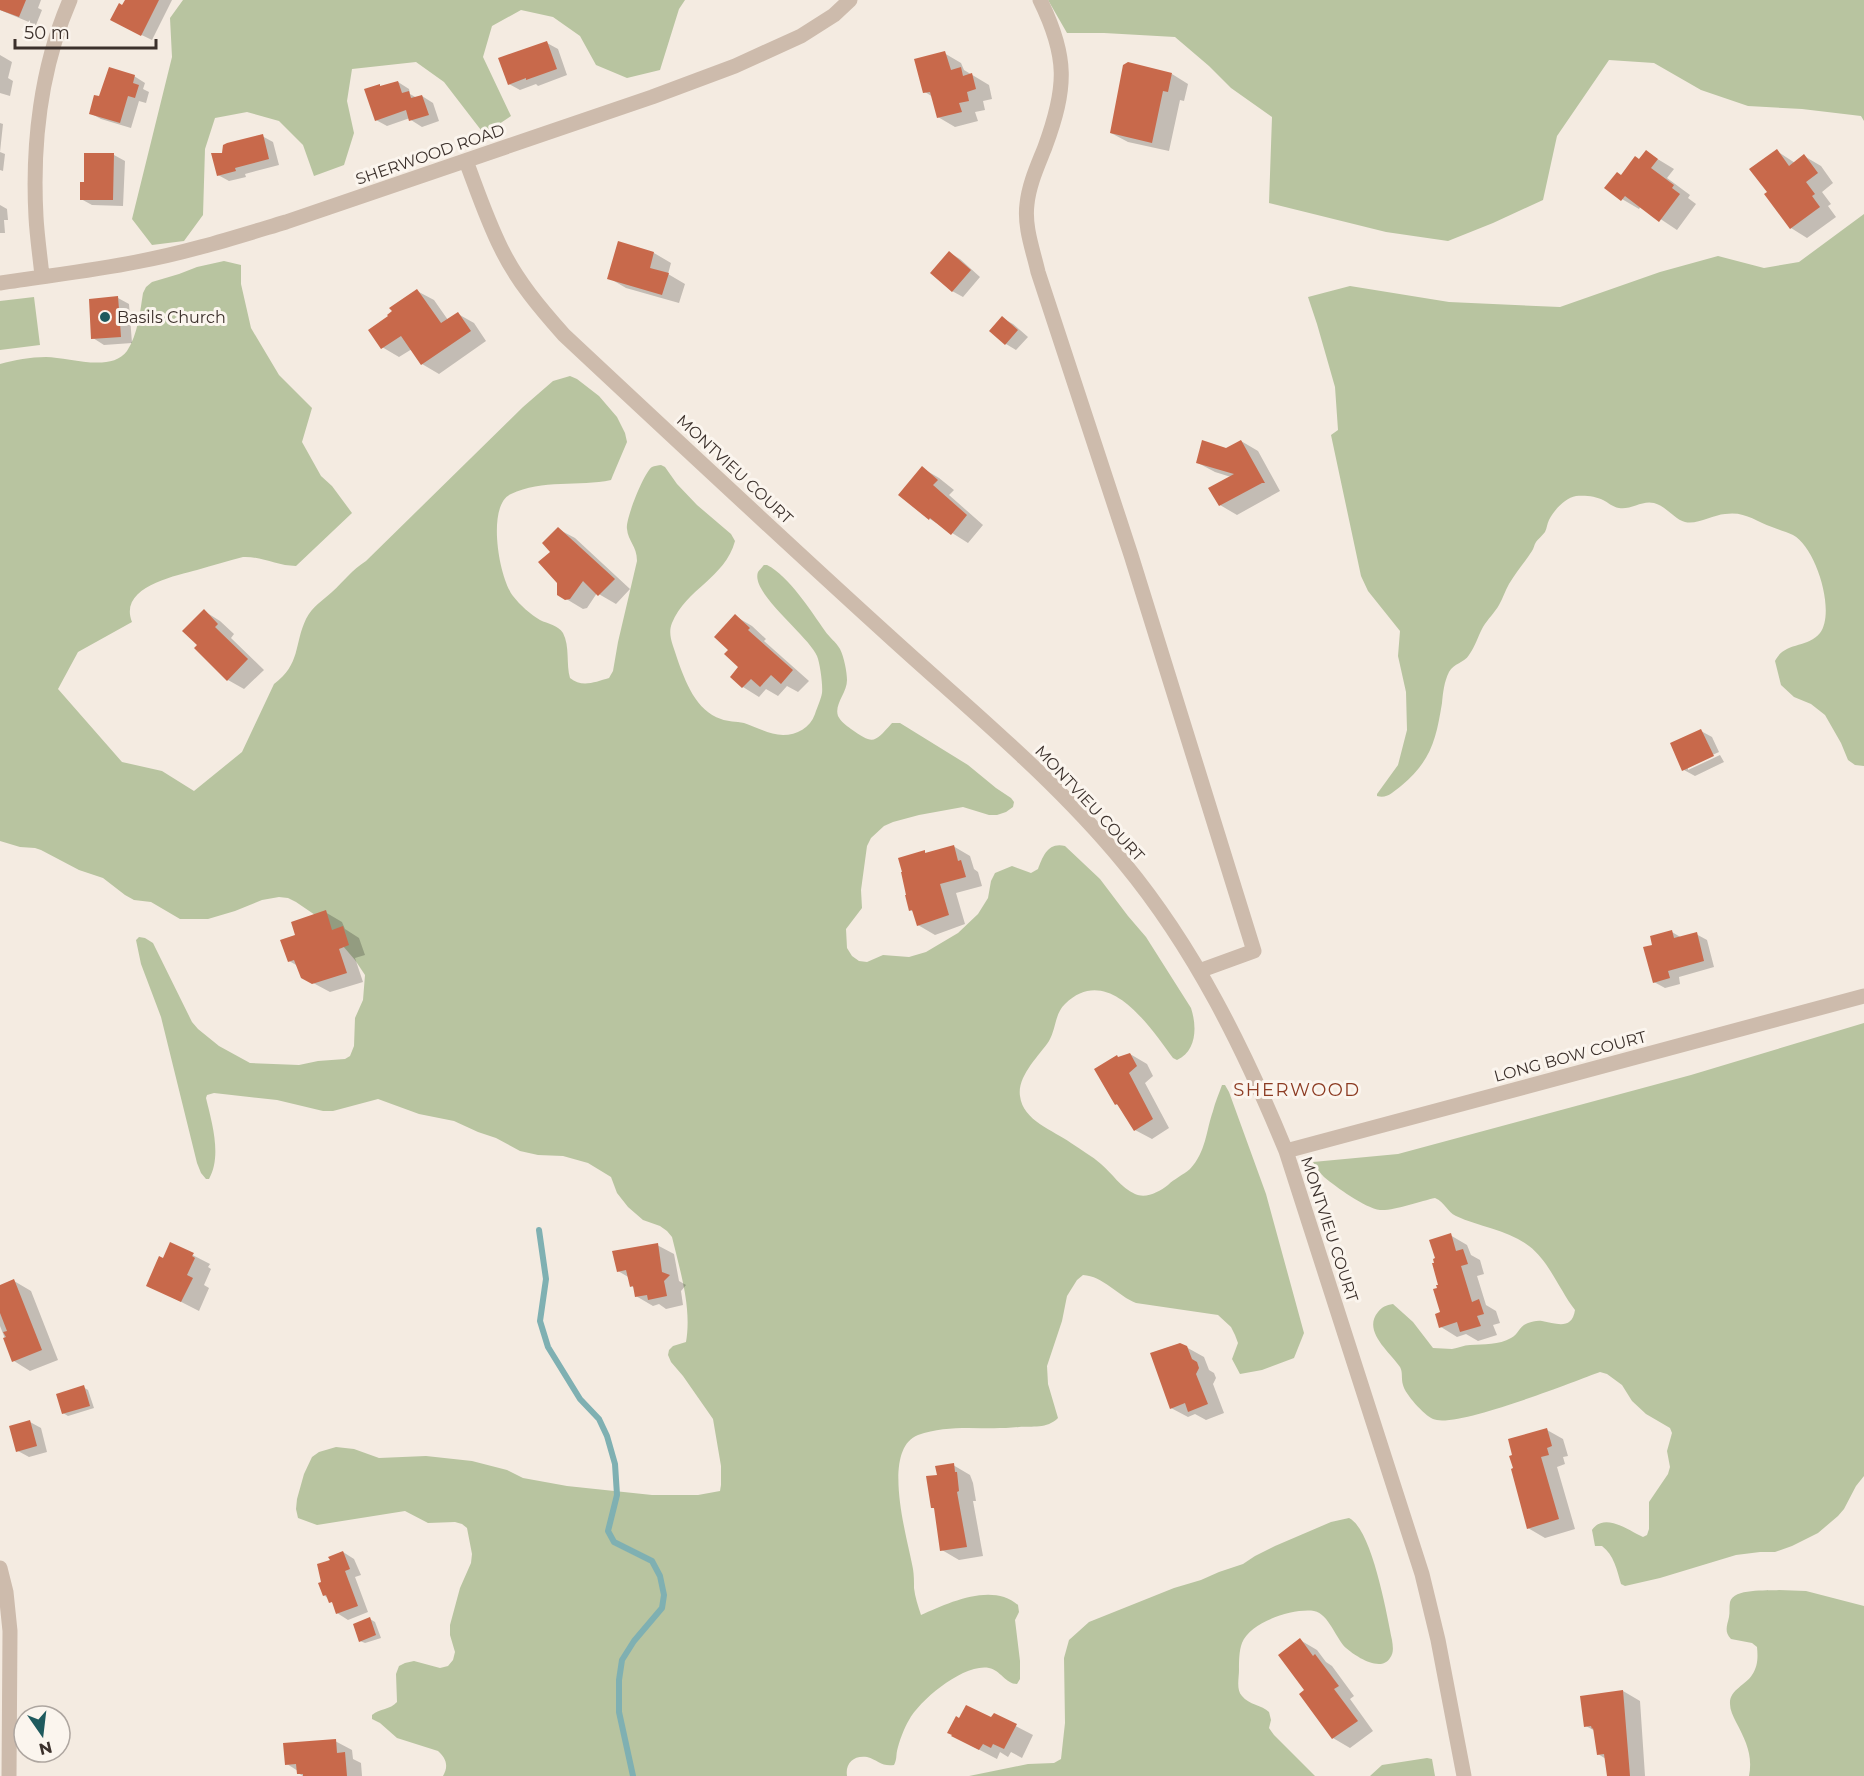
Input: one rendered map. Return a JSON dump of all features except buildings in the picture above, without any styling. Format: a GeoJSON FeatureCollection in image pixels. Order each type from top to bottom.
{"type":"FeatureCollection","features":[{"type":"Feature","properties":{"kind":"street"},"geometry":{"type":"LineString","coordinates":[[42,276],[36,216],[36,161],[40,114],[48,66],[70,0]]}},
{"type":"Feature","properties":{"kind":"street","name":"SHERWOOD ROAD"},"geometry":{"type":"LineString","coordinates":[[0,283],[127,264],[191,250],[286,222],[652,97],[735,66],[801,36],[834,15],[850,0]]}},
{"type":"Feature","properties":{"kind":"street"},"geometry":{"type":"LineString","coordinates":[[1040,0],[1058,43],[1062,65],[1061,92],[1052,129],[1029,189],[1028,231],[1038,272],[1131,555],[1254,951],[1199,970]]}},
{"type":"Feature","properties":{"kind":"street","name":"MONTVIEU COURT"},"geometry":{"type":"LineString","coordinates":[[466,161],[489,223],[512,268],[541,310],[564,335],[1042,775],[1124,863],[1174,931],[1199,970],[1239,1043],[1286,1152],[1422,1574],[1438,1640],[1464,1776]]}},
{"type":"Feature","properties":{"kind":"street","name":"LONG BOW COURT"},"geometry":{"type":"LineString","coordinates":[[1286,1152],[1864,996]]}},
{"type":"Feature","properties":{"kind":"street"},"geometry":{"type":"LineString","coordinates":[[0,1568],[6,1592],[10,1631],[9,1776]]}},
{"type":"Feature","properties":{"kind":"green space"},"geometry":{"type":"Polygon","coordinates":[[[183,0],[685,0],[679,9],[660,70],[627,78],[596,65],[580,36],[553,17],[521,10],[492,26],[483,57],[511,116],[484,134],[444,82],[416,62],[352,69],[347,101],[354,133],[344,165],[314,176],[303,145],[279,121],[247,112],[215,118],[205,149],[203,215],[184,241],[152,245],[132,219],[172,57],[170,18],[183,0]]]}},
{"type":"Feature","properties":{"kind":"green space"},"geometry":{"type":"Polygon","coordinates":[[[1048,0],[1864,0],[1864,121],[1861,116],[1748,106],[1701,90],[1654,63],[1609,60],[1557,136],[1543,200],[1448,241],[1386,232],[1269,203],[1272,117],[1231,88],[1175,37],[1067,33],[1048,0]]]}},
{"type":"Feature","properties":{"kind":"green space"},"geometry":{"type":"Polygon","coordinates":[[[1864,214],[1864,766],[1855,765],[1848,760],[1825,715],[1811,704],[1794,697],[1781,685],[1775,661],[1784,650],[1815,638],[1820,633],[1826,611],[1825,596],[1816,566],[1801,542],[1791,534],[1738,514],[1720,515],[1690,523],[1650,502],[1619,508],[1597,498],[1579,496],[1568,499],[1554,512],[1545,532],[1536,542],[1499,605],[1483,627],[1471,652],[1449,672],[1437,728],[1426,759],[1395,791],[1387,796],[1377,796],[1398,765],[1407,730],[1406,692],[1398,656],[1400,631],[1368,591],[1361,576],[1331,435],[1338,430],[1335,387],[1308,297],[1350,286],[1449,302],[1560,307],[1660,272],[1718,256],[1764,268],[1799,262],[1864,214]]]}},
{"type":"Feature","properties":{"kind":"green space"},"geometry":{"type":"Polygon","coordinates":[[[224,261],[241,265],[241,284],[251,328],[279,375],[312,408],[302,442],[321,476],[332,486],[352,513],[296,566],[243,557],[151,585],[133,600],[130,610],[132,622],[78,652],[58,689],[122,762],[162,771],[194,791],[242,752],[274,684],[289,669],[293,661],[302,628],[311,611],[366,561],[523,407],[553,381],[570,376],[599,396],[617,417],[625,433],[627,442],[611,480],[535,486],[511,494],[503,501],[499,512],[497,542],[503,574],[513,596],[529,612],[540,620],[556,626],[563,633],[570,678],[579,683],[589,683],[609,678],[613,671],[637,561],[627,524],[640,486],[652,467],[661,465],[697,505],[731,534],[735,541],[723,565],[678,611],[670,632],[684,676],[698,702],[705,709],[724,720],[744,723],[778,735],[793,734],[802,730],[813,719],[822,690],[818,659],[812,648],[763,591],[758,581],[758,572],[764,565],[767,565],[791,585],[840,649],[847,680],[837,712],[842,722],[865,738],[873,740],[892,723],[900,723],[968,765],[1014,802],[1013,807],[997,815],[989,815],[963,807],[919,815],[884,826],[871,838],[867,846],[861,890],[862,908],[846,929],[847,948],[852,956],[859,961],[867,962],[883,955],[909,957],[926,952],[958,933],[978,914],[988,898],[995,873],[1012,866],[1031,873],[1038,869],[1050,848],[1065,846],[1100,879],[1146,937],[1191,1008],[1194,1037],[1188,1051],[1177,1060],[1140,1016],[1112,994],[1097,990],[1081,993],[1062,1008],[1049,1041],[1025,1074],[1020,1089],[1022,1105],[1040,1124],[1098,1161],[1125,1188],[1144,1196],[1161,1190],[1190,1169],[1199,1156],[1222,1085],[1225,1085],[1229,1092],[1266,1194],[1304,1333],[1294,1358],[1262,1370],[1240,1374],[1232,1359],[1238,1343],[1231,1327],[1218,1315],[1136,1303],[1104,1282],[1083,1275],[1067,1296],[1062,1321],[1047,1366],[1048,1384],[1058,1418],[1054,1422],[1039,1426],[943,1429],[918,1435],[907,1444],[900,1458],[899,1497],[913,1569],[914,1591],[921,1615],[957,1600],[983,1595],[1007,1598],[1018,1605],[1019,1612],[1015,1620],[1020,1679],[1017,1684],[1013,1683],[993,1669],[979,1668],[968,1671],[944,1685],[923,1703],[909,1720],[900,1739],[894,1765],[883,1764],[867,1757],[858,1757],[847,1767],[847,1776],[443,1776],[446,1762],[438,1751],[397,1738],[372,1719],[372,1715],[397,1702],[396,1674],[399,1666],[414,1661],[440,1668],[448,1666],[453,1660],[455,1652],[450,1635],[450,1625],[472,1554],[467,1528],[455,1522],[428,1523],[405,1511],[317,1525],[298,1518],[297,1499],[304,1474],[312,1457],[319,1452],[336,1447],[354,1449],[379,1458],[426,1456],[472,1461],[507,1470],[523,1478],[567,1486],[652,1495],[698,1495],[720,1491],[721,1466],[713,1419],[668,1355],[673,1346],[686,1342],[687,1329],[684,1289],[672,1237],[660,1226],[643,1220],[628,1207],[617,1193],[611,1177],[588,1163],[563,1156],[538,1155],[520,1151],[496,1138],[454,1121],[419,1114],[378,1099],[333,1111],[323,1111],[277,1100],[214,1093],[207,1095],[206,1098],[215,1139],[215,1160],[209,1179],[201,1173],[161,1017],[141,964],[136,940],[139,937],[145,938],[153,943],[192,1022],[219,1046],[250,1063],[299,1065],[345,1059],[350,1056],[354,1046],[355,1018],[363,1000],[365,975],[318,917],[296,902],[279,897],[262,900],[208,919],[180,919],[151,902],[134,900],[103,878],[79,870],[41,850],[0,841],[0,364],[40,357],[100,363],[120,358],[127,351],[134,337],[146,287],[152,282],[197,267],[224,261]]]}},
{"type":"Feature","properties":{"kind":"green space"},"geometry":{"type":"Polygon","coordinates":[[[34,297],[40,345],[0,350],[0,301],[34,297]]]}},
{"type":"Feature","properties":{"kind":"green space"},"geometry":{"type":"Polygon","coordinates":[[[1864,1023],[1864,1476],[1838,1516],[1818,1533],[1792,1546],[1775,1552],[1736,1555],[1625,1586],[1621,1584],[1615,1563],[1609,1554],[1602,1546],[1595,1546],[1592,1530],[1597,1525],[1609,1522],[1643,1537],[1647,1535],[1649,1502],[1668,1474],[1670,1467],[1667,1451],[1672,1433],[1670,1428],[1646,1414],[1632,1401],[1622,1385],[1607,1374],[1600,1372],[1489,1411],[1446,1420],[1429,1417],[1407,1394],[1400,1367],[1375,1334],[1374,1319],[1383,1308],[1393,1304],[1413,1322],[1433,1348],[1452,1349],[1502,1342],[1514,1336],[1525,1324],[1535,1321],[1567,1323],[1573,1317],[1575,1310],[1543,1260],[1521,1241],[1503,1232],[1456,1216],[1435,1198],[1393,1209],[1374,1208],[1329,1181],[1313,1162],[1398,1154],[1691,1075],[1864,1023]]]}},
{"type":"Feature","properties":{"kind":"green space"},"geometry":{"type":"Polygon","coordinates":[[[1349,1518],[1357,1525],[1365,1538],[1377,1574],[1392,1640],[1393,1652],[1390,1658],[1381,1664],[1374,1664],[1355,1655],[1342,1644],[1324,1617],[1314,1611],[1284,1614],[1263,1623],[1247,1635],[1240,1653],[1238,1684],[1240,1693],[1248,1701],[1269,1712],[1271,1720],[1269,1728],[1274,1735],[1315,1776],[969,1776],[1028,1764],[1054,1763],[1061,1759],[1065,1723],[1064,1658],[1069,1640],[1089,1622],[1174,1588],[1243,1564],[1275,1546],[1331,1522],[1349,1518]]]}},
{"type":"Feature","properties":{"kind":"green space"},"geometry":{"type":"Polygon","coordinates":[[[1806,1591],[1864,1606],[1864,1776],[1749,1776],[1748,1748],[1732,1713],[1730,1699],[1754,1672],[1757,1647],[1752,1643],[1731,1639],[1727,1634],[1730,1602],[1738,1594],[1744,1592],[1806,1591]]]}},
{"type":"Feature","properties":{"kind":"green space"},"geometry":{"type":"Polygon","coordinates":[[[1432,1759],[1435,1776],[1370,1776],[1382,1765],[1432,1759]]]}},
{"type":"Feature","properties":{"kind":"waterway"},"geometry":{"type":"LineString","coordinates":[[539,1230],[546,1279],[540,1321],[548,1347],[580,1399],[599,1419],[607,1436],[615,1464],[617,1495],[608,1531],[614,1542],[652,1561],[660,1576],[664,1595],[662,1608],[634,1641],[622,1660],[619,1680],[619,1712],[633,1776]]}},
{"type":"Feature","properties":{"kind":"place","name":"Basils Church"},"geometry":{"type":"Point","coordinates":[105,317]}},
{"type":"Feature","properties":{"kind":"district","name":"SHERWOOD"},"geometry":{"type":"Point","coordinates":[1297,1090]}}]}
